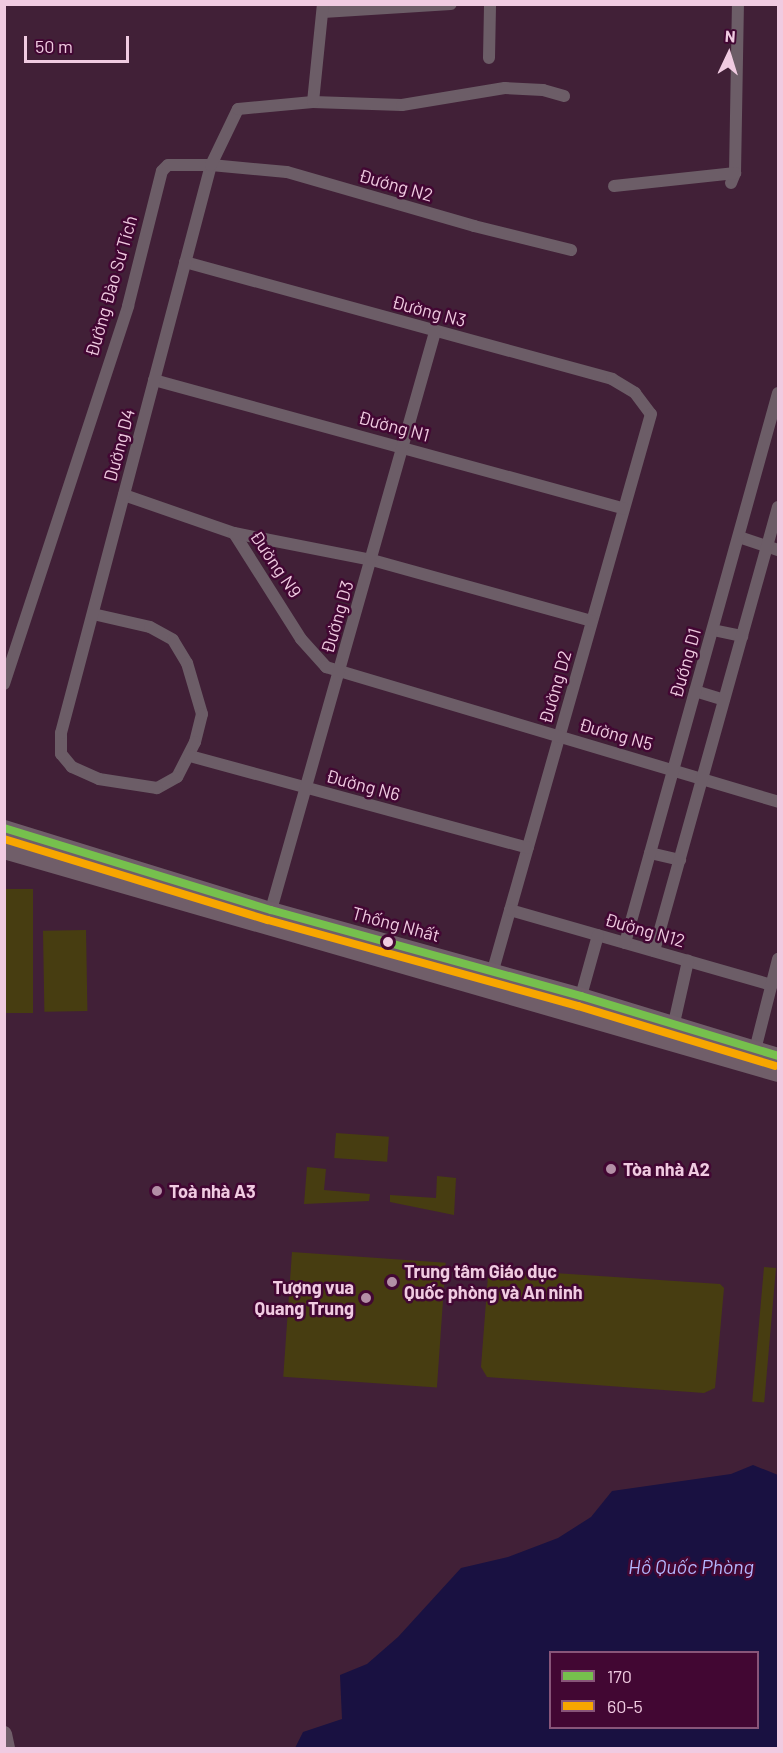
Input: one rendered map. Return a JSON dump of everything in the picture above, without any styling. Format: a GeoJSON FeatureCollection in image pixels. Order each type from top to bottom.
{"type":"FeatureCollection","features":[{"type":"Feature","properties":{"kind":"main road","name":"Thống Nhất"},"geometry":{"type":"LineString","coordinates":[[4,828],[271,910],[493,970],[674,1023],[752,1057],[778,1074]]}},
{"type":"Feature","properties":{"kind":"main road","name":"Thống Nhất"},"geometry":{"type":"LineString","coordinates":[[4,851],[266,929],[489,991],[752,1057],[778,1056]]}},
{"type":"Feature","properties":{"kind":"main road"},"geometry":{"type":"LineString","coordinates":[[266,929],[271,910]]}},
{"type":"Feature","properties":{"kind":"main road"},"geometry":{"type":"LineString","coordinates":[[489,991],[493,970]]}},
{"type":"Feature","properties":{"kind":"main road"},"geometry":{"type":"LineString","coordinates":[[4,1734],[7,1749]]}},
{"type":"Feature","properties":{"kind":"street"},"geometry":{"type":"LineString","coordinates":[[313,102],[323,8],[451,4]]}},
{"type":"Feature","properties":{"kind":"street"},"geometry":{"type":"LineString","coordinates":[[489,58],[490,4]]}},
{"type":"Feature","properties":{"kind":"street"},"geometry":{"type":"LineString","coordinates":[[614,186],[733,178],[738,4]]}},
{"type":"Feature","properties":{"kind":"street"},"geometry":{"type":"LineString","coordinates":[[211,165],[238,110],[313,102],[402,105],[505,88],[527,88],[564,96]]}},
{"type":"Feature","properties":{"kind":"street","name":"Đường Đào Sư Tích"},"geometry":{"type":"LineString","coordinates":[[4,684],[128,306],[159,178],[168,165],[211,165]]}},
{"type":"Feature","properties":{"kind":"street","name":"Đướng N2"},"geometry":{"type":"LineString","coordinates":[[211,165],[287,172],[474,226],[571,250]]}},
{"type":"Feature","properties":{"kind":"street","name":"Dường D4"},"geometry":{"type":"LineString","coordinates":[[190,756],[177,777],[157,788],[99,779],[72,767],[61,754],[61,733],[211,165]]}},
{"type":"Feature","properties":{"kind":"street","name":"Đường N3"},"geometry":{"type":"LineString","coordinates":[[185,262],[612,379],[635,393],[651,414]]}},
{"type":"Feature","properties":{"kind":"street","name":"Đường D3"},"geometry":{"type":"LineString","coordinates":[[271,910],[308,789],[435,332]]}},
{"type":"Feature","properties":{"kind":"street","name":"Đường N1"},"geometry":{"type":"LineString","coordinates":[[154,380],[624,509]]}},
{"type":"Feature","properties":{"kind":"street","name":"Đướng D1"},"geometry":{"type":"LineString","coordinates":[[625,943],[778,395]]}},
{"type":"Feature","properties":{"kind":"street","name":"Đường D2"},"geometry":{"type":"LineString","coordinates":[[493,970],[651,414]]}},
{"type":"Feature","properties":{"kind":"street","name":"Đường N9"},"geometry":{"type":"LineString","coordinates":[[124,495],[234,533],[315,658],[340,673]]}},
{"type":"Feature","properties":{"kind":"street"},"geometry":{"type":"LineString","coordinates":[[654,951],[742,636],[773,548],[778,507]]}},
{"type":"Feature","properties":{"kind":"street"},"geometry":{"type":"LineString","coordinates":[[234,533],[372,560],[592,621]]}},
{"type":"Feature","properties":{"kind":"street"},"geometry":{"type":"LineString","coordinates":[[739,537],[773,548]]}},
{"type":"Feature","properties":{"kind":"street"},"geometry":{"type":"LineString","coordinates":[[93,614],[132,621],[173,640],[187,663],[202,714],[190,756]]}},
{"type":"Feature","properties":{"kind":"street"},"geometry":{"type":"LineString","coordinates":[[713,630],[742,636]]}},
{"type":"Feature","properties":{"kind":"street","name":"Đường N5"},"geometry":{"type":"LineString","coordinates":[[340,673],[674,769],[778,802]]}},
{"type":"Feature","properties":{"kind":"street"},"geometry":{"type":"LineString","coordinates":[[695,691],[724,700]]}},
{"type":"Feature","properties":{"kind":"street","name":"Đường N6"},"geometry":{"type":"LineString","coordinates":[[190,756],[528,848]]}},
{"type":"Feature","properties":{"kind":"street"},"geometry":{"type":"LineString","coordinates":[[650,853],[680,860]]}},
{"type":"Feature","properties":{"kind":"street","name":"Đường N12"},"geometry":{"type":"LineString","coordinates":[[510,910],[771,985]]}},
{"type":"Feature","properties":{"kind":"street"},"geometry":{"type":"LineString","coordinates":[[581,996],[598,935]]}},
{"type":"Feature","properties":{"kind":"street"},"geometry":{"type":"LineString","coordinates":[[752,1057],[778,959]]}},
{"type":"Feature","properties":{"kind":"street"},"geometry":{"type":"LineString","coordinates":[[674,1023],[688,961]]}},
{"type":"Feature","properties":{"kind":"shaded area"},"geometry":{"type":"Polygon","coordinates":[[[4,889],[33,889],[33,1013],[4,1013],[4,889]]]}},
{"type":"Feature","properties":{"kind":"shaded area"},"geometry":{"type":"Polygon","coordinates":[[[86,930],[87,1011],[44,1012],[43,931],[86,930]]]}},
{"type":"Feature","properties":{"kind":"shaded area"},"geometry":{"type":"Polygon","coordinates":[[[336,1133],[389,1137],[387,1162],[334,1158],[336,1133]]]}},
{"type":"Feature","properties":{"kind":"shaded area"},"geometry":{"type":"Polygon","coordinates":[[[307,1167],[326,1169],[324,1190],[370,1194],[369,1201],[304,1204],[307,1167]]]}},
{"type":"Feature","properties":{"kind":"shaded area"},"geometry":{"type":"Polygon","coordinates":[[[437,1176],[456,1178],[454,1215],[390,1202],[390,1195],[436,1198],[437,1176]]]}},
{"type":"Feature","properties":{"kind":"shaded area"},"geometry":{"type":"Polygon","coordinates":[[[292,1252],[446,1263],[437,1387],[283,1377],[292,1252]]]}},
{"type":"Feature","properties":{"kind":"shaded area"},"geometry":{"type":"Polygon","coordinates":[[[764,1267],[776,1268],[764,1403],[752,1401],[764,1267]]]}},
{"type":"Feature","properties":{"kind":"shaded area"},"geometry":{"type":"Polygon","coordinates":[[[494,1269],[720,1284],[724,1288],[715,1388],[704,1393],[487,1377],[481,1367],[488,1276],[494,1269]]]}},
{"type":"Feature","properties":{"kind":"water","name":"Hồ Quốc Phòng"},"geometry":{"type":"Polygon","coordinates":[[[753,1465],[778,1475],[778,1748],[295,1748],[303,1732],[342,1719],[340,1675],[367,1664],[398,1637],[461,1568],[508,1557],[558,1538],[591,1517],[612,1491],[731,1474],[753,1465]]]}},
{"type":"Feature","properties":{"kind":"transit line","name":"170"},"geometry":{"type":"LineString","coordinates":[[4,828],[271,910],[581,996],[778,1056]]}},
{"type":"Feature","properties":{"kind":"transit line","name":"60-5"},"geometry":{"type":"LineString","coordinates":[[4,839],[268,920],[578,1006],[775,1066]]}},
{"type":"Feature","properties":{"kind":"place","name":"Tòa nhà A2"},"geometry":{"type":"Point","coordinates":[611,1169]}},
{"type":"Feature","properties":{"kind":"place","name":"Toà nhà A3"},"geometry":{"type":"Point","coordinates":[157,1191]}},
{"type":"Feature","properties":{"kind":"place","name":"Trung tâm Giáo dục Quốc phòng và An ninh"},"geometry":{"type":"Point","coordinates":[392,1282]}},
{"type":"Feature","properties":{"kind":"place","name":"Tượng vua Quang Trung"},"geometry":{"type":"Point","coordinates":[366,1298]}}]}
